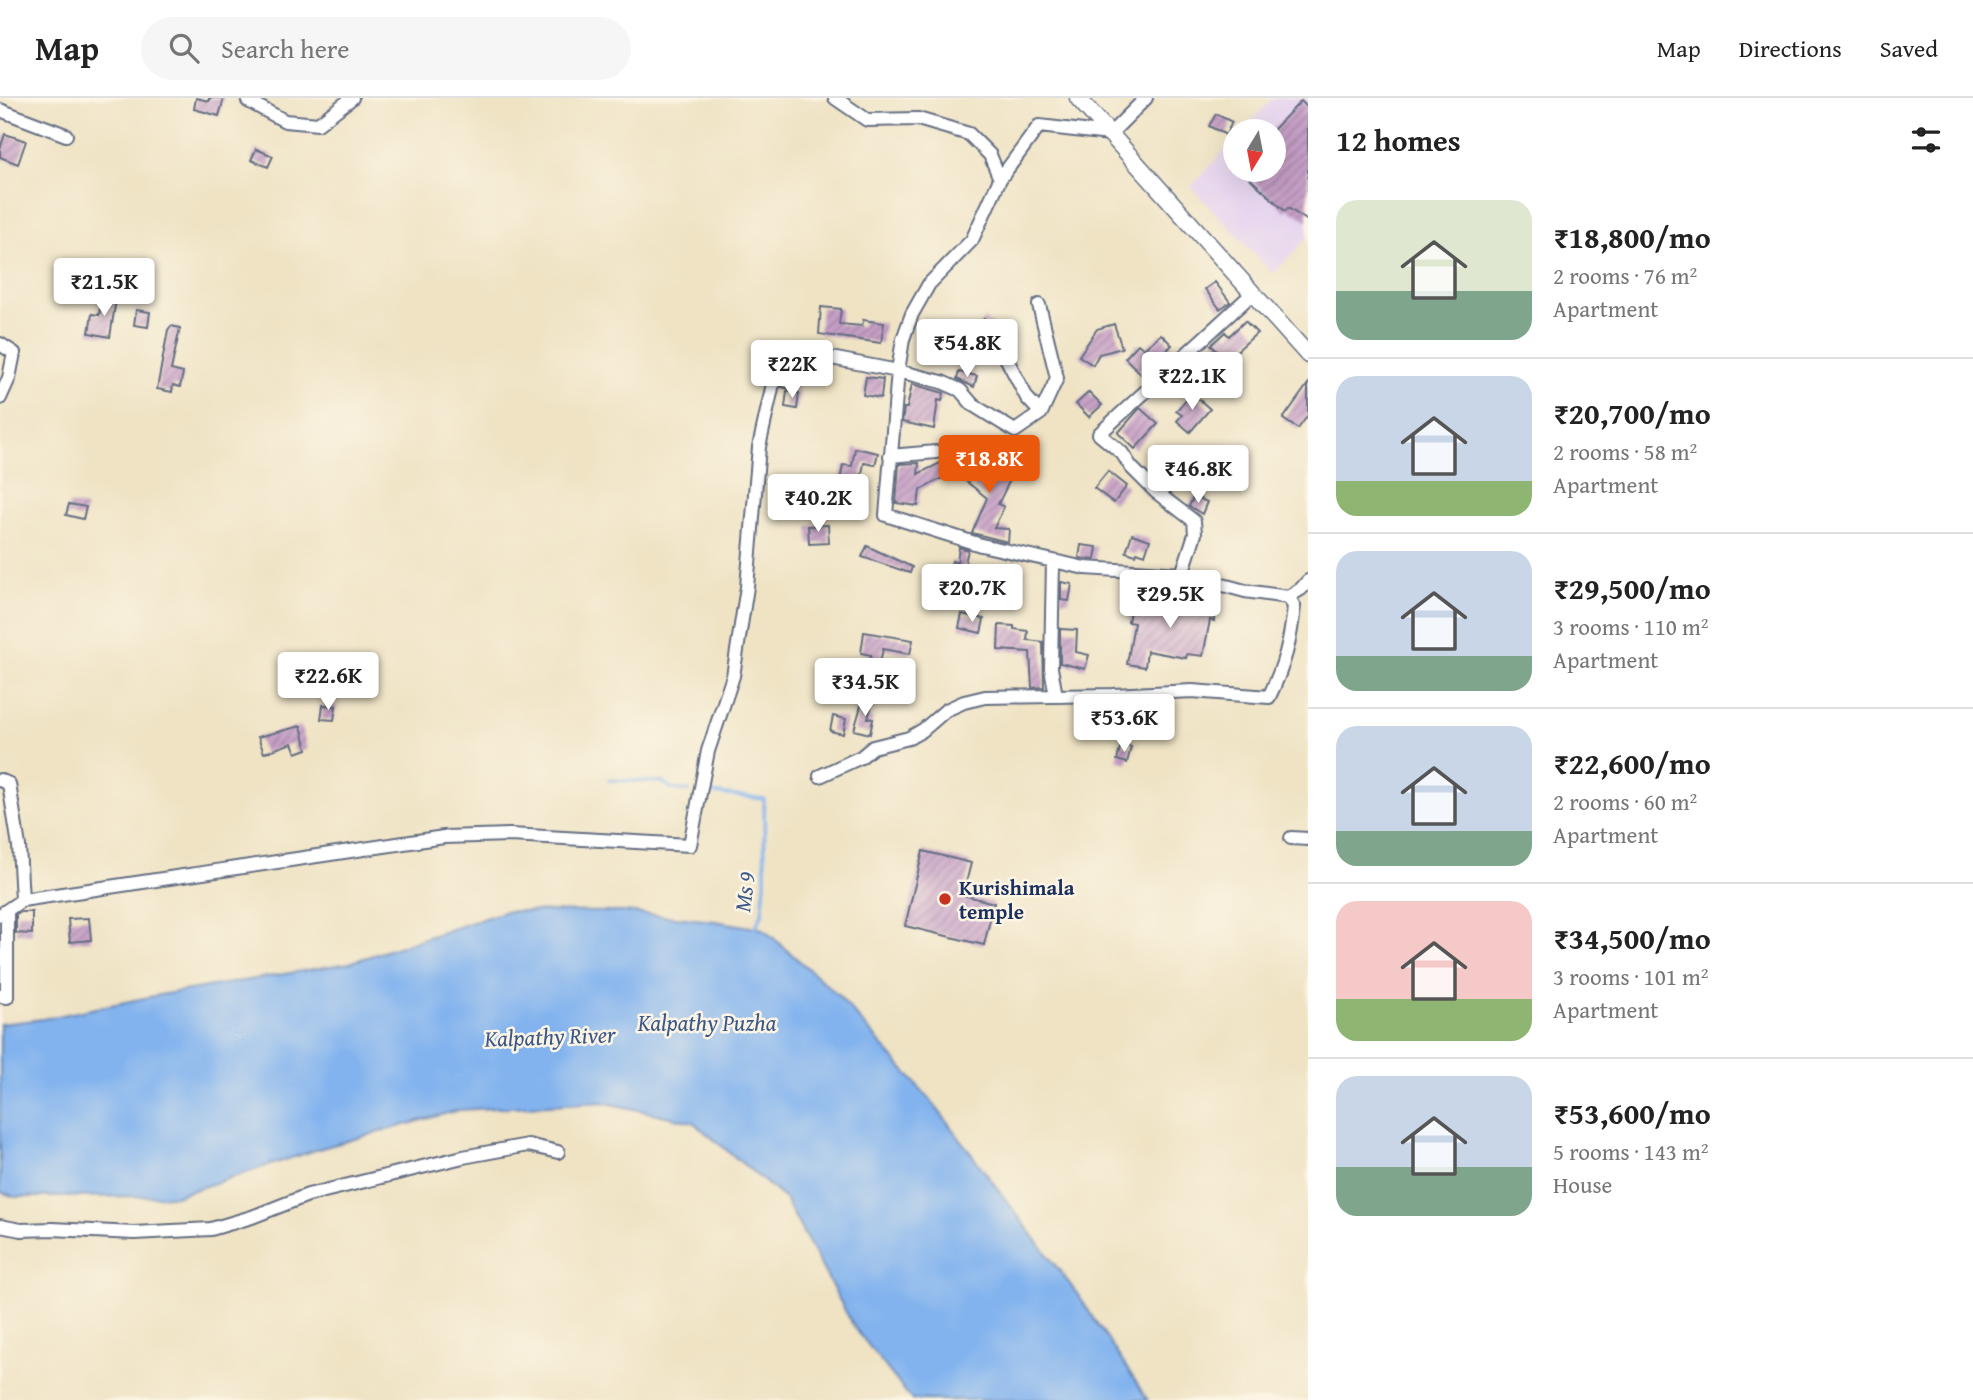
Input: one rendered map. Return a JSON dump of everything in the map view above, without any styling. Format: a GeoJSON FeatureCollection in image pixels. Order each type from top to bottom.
{"type":"FeatureCollection","features":[{"type":"Feature","properties":{"kind":"main road"},"geometry":{"type":"LineString","coordinates":[[1078,98],[1308,355]]}},
{"type":"Feature","properties":{"kind":"street"},"geometry":{"type":"LineString","coordinates":[[248,101],[285,121],[318,124],[352,98]]}},
{"type":"Feature","properties":{"kind":"street"},"geometry":{"type":"LineString","coordinates":[[835,98],[867,120],[918,119],[969,134],[990,155],[1000,178]]}},
{"type":"Feature","properties":{"kind":"street"},"geometry":{"type":"LineString","coordinates":[[1146,98],[1110,134],[1038,126],[1000,178],[972,240],[929,284],[912,314],[903,339],[886,516],[981,545],[1085,568],[1182,574],[1245,592],[1287,597],[1301,589],[1308,581]]}},
{"type":"Feature","properties":{"kind":"street"},"geometry":{"type":"LineString","coordinates":[[0,110],[66,135]]}},
{"type":"Feature","properties":{"kind":"street"},"geometry":{"type":"LineString","coordinates":[[1182,574],[1195,534],[1194,521],[1156,492],[1131,467],[1122,453],[1100,434],[1253,293]]}},
{"type":"Feature","properties":{"kind":"street"},"geometry":{"type":"LineString","coordinates":[[0,996],[7,997],[4,913],[22,900],[444,837],[510,835],[690,845],[708,751],[733,676],[747,587],[759,447],[778,361],[790,350],[942,382],[960,390],[973,405],[1015,431],[1041,413],[1057,378],[1039,305]]}},
{"type":"Feature","properties":{"kind":"street"},"geometry":{"type":"LineString","coordinates":[[0,344],[14,353],[9,378],[0,398]]}},
{"type":"Feature","properties":{"kind":"street"},"geometry":{"type":"LineString","coordinates":[[1002,350],[1027,398],[1041,413]]}},
{"type":"Feature","properties":{"kind":"street"},"geometry":{"type":"LineString","coordinates":[[890,456],[936,452]]}},
{"type":"Feature","properties":{"kind":"street"},"geometry":{"type":"LineString","coordinates":[[1052,561],[1051,668],[1056,696]]}},
{"type":"Feature","properties":{"kind":"street"},"geometry":{"type":"LineString","coordinates":[[820,776],[861,757],[873,747],[909,738],[946,710],[985,697],[1192,691],[1269,697],[1282,669],[1291,639],[1294,606],[1287,597]]}},
{"type":"Feature","properties":{"kind":"street"},"geometry":{"type":"LineString","coordinates":[[0,780],[9,784],[19,846],[22,900]]}},
{"type":"Feature","properties":{"kind":"street"},"geometry":{"type":"LineString","coordinates":[[1291,838],[1308,839]]}},
{"type":"Feature","properties":{"kind":"street"},"geometry":{"type":"LineString","coordinates":[[0,1226],[22,1230],[134,1233],[211,1229],[308,1195],[463,1157],[528,1145],[558,1152]]}},
{"type":"Feature","properties":{"kind":"shaded area"},"geometry":{"type":"Polygon","coordinates":[[[1273,98],[1308,98],[1308,237],[1273,274],[1191,187],[1223,152],[1223,182],[1286,182],[1286,119],[1253,119],[1273,98]]]}},
{"type":"Feature","properties":{"kind":"water","name":"Kalpathy Puzha"},"geometry":{"type":"Polygon","coordinates":[[[506,911],[624,912],[715,921],[763,929],[837,994],[932,1102],[1078,1295],[1148,1400],[912,1400],[854,1327],[785,1199],[693,1122],[602,1102],[459,1110],[322,1148],[175,1196],[16,1197],[0,1192],[0,1024],[43,1019],[159,995],[349,963],[506,911]]]}},
{"type":"Feature","properties":{"kind":"building"},"geometry":{"type":"Polygon","coordinates":[[[196,98],[209,101],[209,98],[224,98],[219,116],[194,109],[196,98]]]}},
{"type":"Feature","properties":{"kind":"building"},"geometry":{"type":"Polygon","coordinates":[[[1301,101],[1308,108],[1308,221],[1288,208],[1285,211],[1254,182],[1286,182],[1286,119],[1284,119],[1301,101]]]}},
{"type":"Feature","properties":{"kind":"building"},"geometry":{"type":"Polygon","coordinates":[[[1216,114],[1226,119],[1223,119],[1223,133],[1209,126],[1216,114]]]}},
{"type":"Feature","properties":{"kind":"building"},"geometry":{"type":"Polygon","coordinates":[[[5,134],[26,141],[18,164],[0,157],[5,134]]]}},
{"type":"Feature","properties":{"kind":"building"},"geometry":{"type":"Polygon","coordinates":[[[256,149],[273,156],[268,167],[251,160],[256,149]]]}},
{"type":"Feature","properties":{"kind":"building"},"geometry":{"type":"Polygon","coordinates":[[[1215,282],[1230,302],[1220,309],[1205,289],[1215,282]]]}},
{"type":"Feature","properties":{"kind":"building"},"geometry":{"type":"Polygon","coordinates":[[[102,297],[116,299],[110,337],[89,333],[92,314],[99,315],[102,297]]]}},
{"type":"Feature","properties":{"kind":"building"},"geometry":{"type":"Polygon","coordinates":[[[821,307],[841,309],[839,324],[862,326],[863,320],[884,323],[881,343],[819,334],[821,307]]]}},
{"type":"Feature","properties":{"kind":"building"},"geometry":{"type":"Polygon","coordinates":[[[136,310],[150,312],[148,327],[134,325],[136,310]]]}},
{"type":"Feature","properties":{"kind":"building"},"geometry":{"type":"Polygon","coordinates":[[[984,319],[997,328],[990,339],[976,330],[984,319]]]}},
{"type":"Feature","properties":{"kind":"building"},"geometry":{"type":"Polygon","coordinates":[[[1245,321],[1257,333],[1221,365],[1212,356],[1217,351],[1211,345],[1225,332],[1229,336],[1245,321]]]}},
{"type":"Feature","properties":{"kind":"building"},"geometry":{"type":"Polygon","coordinates":[[[1114,324],[1122,348],[1099,354],[1093,365],[1079,356],[1097,329],[1114,324]]]}},
{"type":"Feature","properties":{"kind":"building"},"geometry":{"type":"Polygon","coordinates":[[[171,326],[180,328],[171,370],[183,373],[180,387],[173,385],[172,392],[157,389],[171,326]]]}},
{"type":"Feature","properties":{"kind":"building"},"geometry":{"type":"Polygon","coordinates":[[[1161,334],[1172,345],[1142,375],[1125,358],[1138,344],[1144,349],[1161,334]]]}},
{"type":"Feature","properties":{"kind":"building"},"geometry":{"type":"Polygon","coordinates":[[[789,363],[801,365],[796,390],[781,387],[789,363]]]}},
{"type":"Feature","properties":{"kind":"building"},"geometry":{"type":"Polygon","coordinates":[[[959,372],[977,376],[974,387],[957,379],[959,372]]]}},
{"type":"Feature","properties":{"kind":"building"},"geometry":{"type":"Polygon","coordinates":[[[866,377],[883,379],[881,398],[863,395],[866,377]]]}},
{"type":"Feature","properties":{"kind":"building"},"geometry":{"type":"Polygon","coordinates":[[[912,384],[944,393],[942,401],[938,400],[934,429],[902,422],[912,384]]]}},
{"type":"Feature","properties":{"kind":"building"},"geometry":{"type":"Polygon","coordinates":[[[1308,384],[1308,415],[1298,429],[1283,419],[1308,384]]]}},
{"type":"Feature","properties":{"kind":"building"},"geometry":{"type":"Polygon","coordinates":[[[787,391],[799,393],[797,409],[785,407],[787,391]]]}},
{"type":"Feature","properties":{"kind":"building"},"geometry":{"type":"Polygon","coordinates":[[[1089,392],[1102,405],[1089,417],[1076,404],[1089,392]]]}},
{"type":"Feature","properties":{"kind":"building"},"geometry":{"type":"Polygon","coordinates":[[[1192,393],[1210,409],[1190,432],[1177,421],[1182,415],[1176,411],[1192,393]]]}},
{"type":"Feature","properties":{"kind":"building"},"geometry":{"type":"Polygon","coordinates":[[[1140,408],[1158,424],[1135,449],[1118,433],[1140,408]]]}},
{"type":"Feature","properties":{"kind":"building"},"geometry":{"type":"Polygon","coordinates":[[[855,448],[878,453],[875,465],[864,463],[859,490],[839,487],[843,465],[852,466],[855,448]]]}},
{"type":"Feature","properties":{"kind":"building"},"geometry":{"type":"Polygon","coordinates":[[[984,453],[994,460],[993,462],[1014,472],[998,504],[1004,507],[994,528],[1009,529],[1008,542],[972,533],[987,498],[957,474],[964,465],[971,471],[984,453]]]}},
{"type":"Feature","properties":{"kind":"building"},"geometry":{"type":"Polygon","coordinates":[[[942,462],[948,475],[920,490],[918,506],[896,503],[899,464],[919,463],[918,474],[942,462]]]}},
{"type":"Feature","properties":{"kind":"building"},"geometry":{"type":"Polygon","coordinates":[[[1108,471],[1127,486],[1114,503],[1094,488],[1108,471]]]}},
{"type":"Feature","properties":{"kind":"building"},"geometry":{"type":"Polygon","coordinates":[[[1194,496],[1207,502],[1202,514],[1189,506],[1194,496]]]}},
{"type":"Feature","properties":{"kind":"building"},"geometry":{"type":"Polygon","coordinates":[[[69,504],[86,507],[83,519],[66,515],[69,504]]]}},
{"type":"Feature","properties":{"kind":"building"},"geometry":{"type":"Polygon","coordinates":[[[828,525],[829,543],[809,544],[808,526],[828,525]]]}},
{"type":"Feature","properties":{"kind":"building"},"geometry":{"type":"Polygon","coordinates":[[[1132,534],[1150,540],[1145,555],[1126,552],[1132,534]]]}},
{"type":"Feature","properties":{"kind":"building"},"geometry":{"type":"Polygon","coordinates":[[[1081,545],[1097,547],[1095,560],[1079,558],[1081,545]]]}},
{"type":"Feature","properties":{"kind":"building"},"geometry":{"type":"Polygon","coordinates":[[[867,546],[912,567],[910,573],[862,557],[867,546]]]}},
{"type":"Feature","properties":{"kind":"building"},"geometry":{"type":"Polygon","coordinates":[[[959,547],[968,550],[960,585],[947,582],[952,561],[957,563],[959,547]]]}},
{"type":"Feature","properties":{"kind":"building"},"geometry":{"type":"Polygon","coordinates":[[[1061,582],[1072,584],[1069,601],[1061,600],[1061,582]]]}},
{"type":"Feature","properties":{"kind":"building"},"geometry":{"type":"Polygon","coordinates":[[[1175,597],[1217,605],[1214,621],[1210,620],[1203,656],[1187,654],[1186,658],[1147,651],[1145,667],[1127,664],[1134,623],[1128,622],[1131,605],[1173,614],[1175,597]]]}},
{"type":"Feature","properties":{"kind":"building"},"geometry":{"type":"Polygon","coordinates":[[[962,614],[984,619],[981,633],[959,628],[962,614]]]}},
{"type":"Feature","properties":{"kind":"building"},"geometry":{"type":"Polygon","coordinates":[[[999,625],[1028,631],[1027,640],[1043,642],[1044,687],[1032,688],[1030,652],[998,650],[999,625]]]}},
{"type":"Feature","properties":{"kind":"building"},"geometry":{"type":"Polygon","coordinates":[[[1060,629],[1077,630],[1076,652],[1089,655],[1085,669],[1060,663],[1060,629]]]}},
{"type":"Feature","properties":{"kind":"building"},"geometry":{"type":"Polygon","coordinates":[[[864,632],[913,640],[910,654],[883,649],[878,671],[869,670],[871,655],[861,653],[864,632]]]}},
{"type":"Feature","properties":{"kind":"building"},"geometry":{"type":"Polygon","coordinates":[[[863,699],[873,702],[868,718],[873,719],[870,734],[854,730],[863,699]]]}},
{"type":"Feature","properties":{"kind":"building"},"geometry":{"type":"Polygon","coordinates":[[[323,705],[336,706],[334,720],[321,719],[323,705]]]}},
{"type":"Feature","properties":{"kind":"building"},"geometry":{"type":"Polygon","coordinates":[[[833,716],[846,719],[843,734],[830,731],[833,716]]]}},
{"type":"Feature","properties":{"kind":"building"},"geometry":{"type":"Polygon","coordinates":[[[301,726],[307,749],[296,753],[292,743],[264,753],[258,737],[301,726]]]}},
{"type":"Feature","properties":{"kind":"building"},"geometry":{"type":"Polygon","coordinates":[[[1121,744],[1131,747],[1127,763],[1117,760],[1121,744]]]}},
{"type":"Feature","properties":{"kind":"building","name":"Kurishimala temple"},"geometry":{"type":"Polygon","coordinates":[[[923,851],[971,863],[963,895],[994,903],[984,945],[905,926],[923,851]]]}},
{"type":"Feature","properties":{"kind":"building"},"geometry":{"type":"Polygon","coordinates":[[[32,912],[32,934],[16,933],[16,914],[32,912]]]}},
{"type":"Feature","properties":{"kind":"building"},"geometry":{"type":"Polygon","coordinates":[[[89,918],[91,940],[70,942],[68,919],[89,918]]]}},
{"type":"Feature","properties":{"kind":"waterway","name":"Ms 9"},"geometry":{"type":"LineString","coordinates":[[608,780],[662,782],[673,789],[689,791]]}},
{"type":"Feature","properties":{"kind":"waterway","name":"Ms 9"},"geometry":{"type":"LineString","coordinates":[[711,793],[764,799],[765,882],[762,914],[754,930]]}},
{"type":"Feature","properties":{"kind":"place","name":"Kurishimala temple"},"geometry":{"type":"Point","coordinates":[945,899]}},
{"type":"Feature","properties":{"kind":"water label","name":"Kalpathy River"},"geometry":{"type":"Point","coordinates":[550,1036]}}]}
